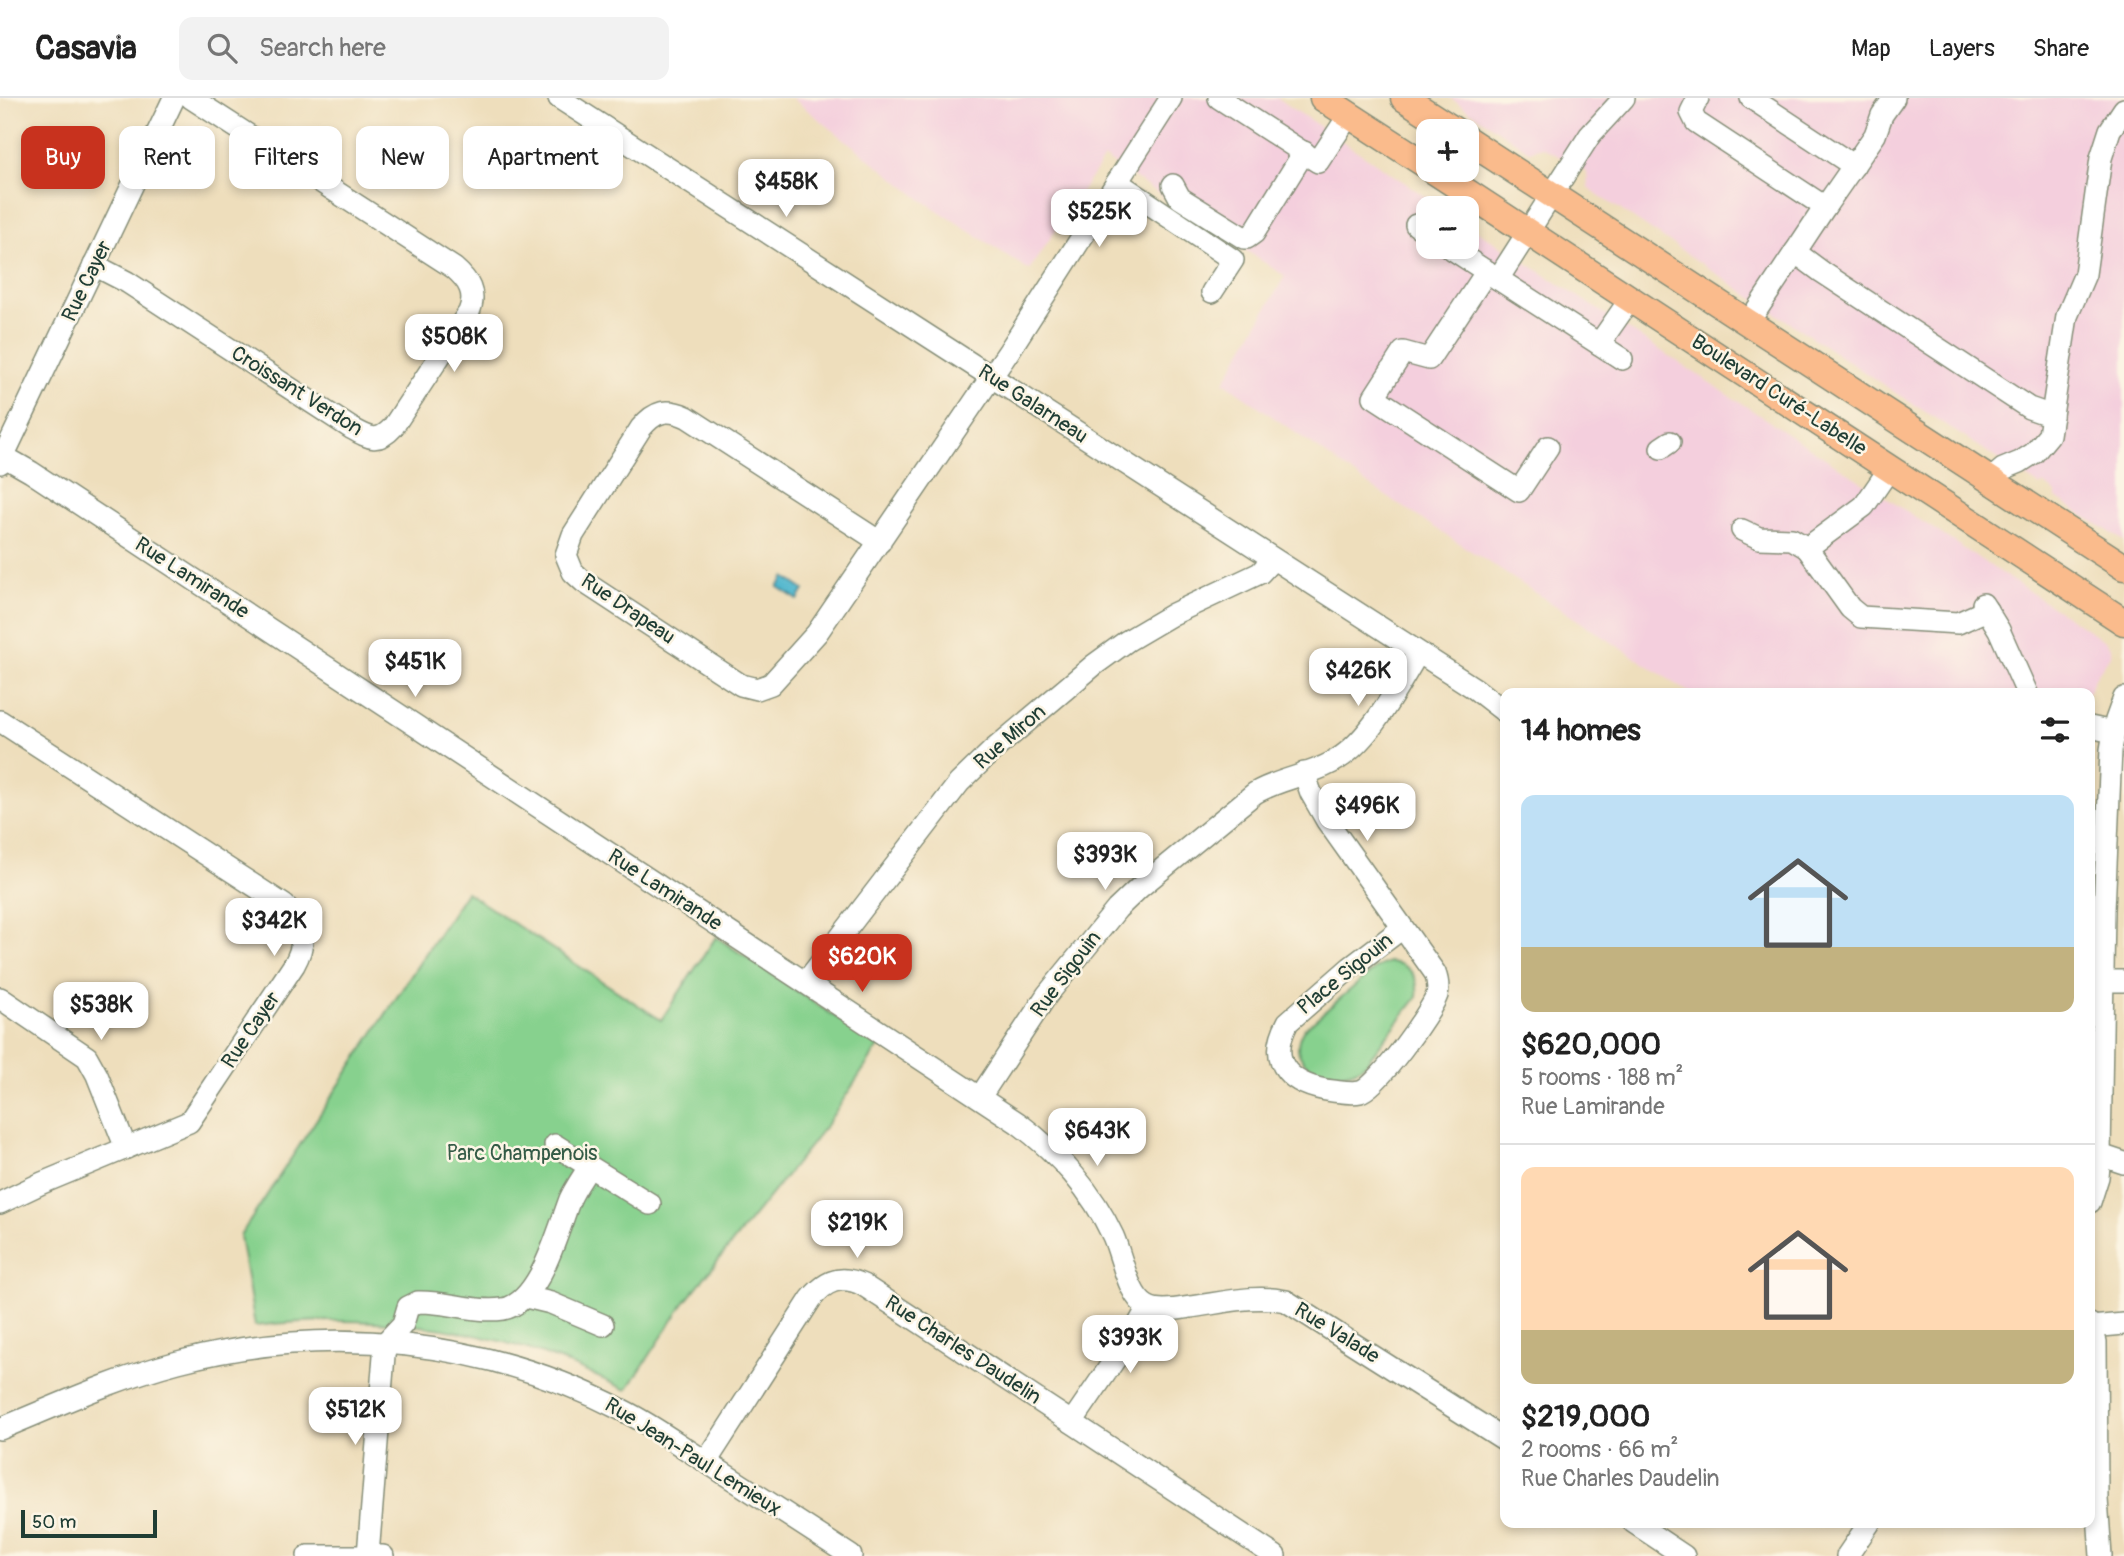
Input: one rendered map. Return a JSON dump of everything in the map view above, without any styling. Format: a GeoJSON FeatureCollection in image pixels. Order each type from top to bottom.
{"type":"FeatureCollection","features":[{"type":"Feature","properties":{"kind":"main road"},"geometry":{"type":"LineString","coordinates":[[1323,98],[1416,158]]}},
{"type":"Feature","properties":{"kind":"main road"},"geometry":{"type":"LineString","coordinates":[[1418,103],[1439,119]]}},
{"type":"Feature","properties":{"kind":"main road","name":"Boulevard Curé-Labelle"},"geometry":{"type":"LineString","coordinates":[[1479,147],[2124,567]]}},
{"type":"Feature","properties":{"kind":"main road","name":"Boulevard Curé-Labelle"},"geometry":{"type":"LineString","coordinates":[[1452,182],[2124,622]]}},
{"type":"Feature","properties":{"kind":"street","name":"Rue Cayer"},"geometry":{"type":"LineString","coordinates":[[2,460],[174,98]]}},
{"type":"Feature","properties":{"kind":"street","name":"Croissant Verdon"},"geometry":{"type":"LineString","coordinates":[[94,265],[127,282],[351,428],[374,439],[382,438],[393,427],[469,312],[473,299],[470,287],[454,268],[191,98]]}},
{"type":"Feature","properties":{"kind":"street","name":"Rue Galarneau"},"geometry":{"type":"LineString","coordinates":[[559,98],[1500,708]]}},
{"type":"Feature","properties":{"kind":"street","name":"Rue Drapeau"},"geometry":{"type":"LineString","coordinates":[[880,542],[687,417],[668,411],[652,416],[642,428],[573,535],[566,555],[573,572],[584,582],[741,685],[757,689],[766,687],[778,678],[809,642],[880,542],[1171,98]]}},
{"type":"Feature","properties":{"kind":"street"},"geometry":{"type":"LineString","coordinates":[[1219,98],[1318,162],[1349,115]]}},
{"type":"Feature","properties":{"kind":"street"},"geometry":{"type":"LineString","coordinates":[[1548,447],[1519,491],[1374,397],[1403,352],[1429,359],[1528,231],[1550,193],[1597,126],[1624,98]]}},
{"type":"Feature","properties":{"kind":"street"},"geometry":{"type":"LineString","coordinates":[[1698,98],[1691,112],[1696,122],[1825,207]]}},
{"type":"Feature","properties":{"kind":"street"},"geometry":{"type":"LineString","coordinates":[[1751,98],[1854,166]]}},
{"type":"Feature","properties":{"kind":"street"},"geometry":{"type":"LineString","coordinates":[[1748,323],[1875,135],[1882,116],[1894,98]]}},
{"type":"Feature","properties":{"kind":"street"},"geometry":{"type":"LineString","coordinates":[[1989,481],[1997,472],[2027,459],[2049,435],[2067,317],[2085,274],[2101,159],[2110,130],[2124,109]]}},
{"type":"Feature","properties":{"kind":"street"},"geometry":{"type":"LineString","coordinates":[[1173,185],[1180,198],[1247,238],[1254,233],[1304,152]]}},
{"type":"Feature","properties":{"kind":"street"},"geometry":{"type":"LineString","coordinates":[[1117,182],[1238,268],[1212,292]]}},
{"type":"Feature","properties":{"kind":"street"},"geometry":{"type":"LineString","coordinates":[[1795,251],[1822,272],[2029,408],[2052,416]]}},
{"type":"Feature","properties":{"kind":"street"},"geometry":{"type":"LineString","coordinates":[[1467,259],[1622,359]]}},
{"type":"Feature","properties":{"kind":"street"},"geometry":{"type":"LineString","coordinates":[[1599,344],[1630,299]]}},
{"type":"Feature","properties":{"kind":"street","name":"Rue Lamirande"},"geometry":{"type":"LineString","coordinates":[[2,460],[22,466],[980,1097],[1044,1143],[1075,1174],[1093,1200],[1112,1234],[1134,1294],[1148,1307]]}},
{"type":"Feature","properties":{"kind":"street"},"geometry":{"type":"LineString","coordinates":[[1807,548],[1864,506],[1890,468]]}},
{"type":"Feature","properties":{"kind":"street"},"geometry":{"type":"LineString","coordinates":[[1742,530],[1759,538],[1792,539],[1807,548],[1850,608],[1861,617],[1958,623],[1985,607],[1999,630],[2025,688]]}},
{"type":"Feature","properties":{"kind":"street","name":"Rue Miron"},"geometry":{"type":"LineString","coordinates":[[806,982],[959,783],[992,751],[1094,665],[1127,641],[1172,614],[1260,573],[1273,559]]}},
{"type":"Feature","properties":{"kind":"street","name":"Rue Sigouin"},"geometry":{"type":"LineString","coordinates":[[980,1097],[1041,1004],[1117,909],[1245,800],[1274,783],[1332,763],[1350,751],[1372,725],[1418,653]]}},
{"type":"Feature","properties":{"kind":"street"},"geometry":{"type":"LineString","coordinates":[[2095,1186],[2099,1155],[2095,1035],[2113,981],[2116,745],[2124,698]]}},
{"type":"Feature","properties":{"kind":"street","name":"Rue Cayer"},"geometry":{"type":"LineString","coordinates":[[0,721],[284,905],[296,917],[302,930],[302,948],[294,965],[194,1116],[186,1124],[0,1203]]}},
{"type":"Feature","properties":{"kind":"street"},"geometry":{"type":"LineString","coordinates":[[2095,730],[2116,745]]}},
{"type":"Feature","properties":{"kind":"street","name":"Place Sigouin"},"geometry":{"type":"LineString","coordinates":[[1304,773],[1311,793],[1327,821],[1438,981],[1436,996],[1429,1011],[1385,1071],[1365,1090],[1350,1093],[1317,1089],[1294,1080],[1285,1068],[1280,1050],[1288,1022],[1351,967],[1401,929]]}},
{"type":"Feature","properties":{"kind":"street"},"geometry":{"type":"LineString","coordinates":[[0,998],[87,1057],[97,1075],[126,1148]]}},
{"type":"Feature","properties":{"kind":"street"},"geometry":{"type":"LineString","coordinates":[[555,1145],[650,1204]]}},
{"type":"Feature","properties":{"kind":"street"},"geometry":{"type":"LineString","coordinates":[[2099,1155],[2124,1163]]}},
{"type":"Feature","properties":{"kind":"street"},"geometry":{"type":"LineString","coordinates":[[368,1555],[385,1343],[403,1324],[408,1307],[418,1302],[495,1310],[514,1306],[526,1297],[553,1244],[571,1198],[589,1167]]}},
{"type":"Feature","properties":{"kind":"street","name":"Rue Charles Daudelin"},"geometry":{"type":"LineString","coordinates":[[706,1462],[811,1299],[827,1283],[840,1279],[851,1280],[863,1285],[1275,1556]]}},
{"type":"Feature","properties":{"kind":"street"},"geometry":{"type":"LineString","coordinates":[[526,1297],[551,1303],[603,1325]]}},
{"type":"Feature","properties":{"kind":"street","name":"Rue Valade"},"geometry":{"type":"LineString","coordinates":[[1148,1307],[1177,1309],[1267,1297],[1286,1301],[1500,1437]]}},
{"type":"Feature","properties":{"kind":"street"},"geometry":{"type":"LineString","coordinates":[[1072,1422],[1138,1327],[1148,1307]]}},
{"type":"Feature","properties":{"kind":"street"},"geometry":{"type":"LineString","coordinates":[[2095,1326],[2124,1324]]}},
{"type":"Feature","properties":{"kind":"street"},"geometry":{"type":"LineString","coordinates":[[2095,1339],[2097,1499],[2101,1556]]}},
{"type":"Feature","properties":{"kind":"street","name":"Rue Jean-Paul Lemieux"},"geometry":{"type":"LineString","coordinates":[[0,1429],[137,1375],[208,1354],[274,1343],[311,1341],[385,1343],[452,1350],[546,1376],[627,1412],[850,1556]]}},
{"type":"Feature","properties":{"kind":"street"},"geometry":{"type":"LineString","coordinates":[[1642,1528],[1684,1556]]}},
{"type":"Feature","properties":{"kind":"street"},"geometry":{"type":"LineString","coordinates":[[1847,1556],[1866,1528]]}},
{"type":"Feature","properties":{"kind":"street"},"geometry":{"type":"LineString","coordinates":[[308,1556],[383,1556]]}},
{"type":"Feature","properties":{"kind":"shaded area"},"geometry":{"type":"Polygon","coordinates":[[[792,98],[1277,98],[1425,196],[1416,196],[1416,259],[1479,259],[1479,232],[2105,641],[2111,647],[2111,655],[2090,688],[1682,688],[1369,485],[1224,382],[1285,276],[1104,158],[1029,270],[922,200],[792,98]]]}},
{"type":"Feature","properties":{"kind":"shaded area"},"geometry":{"type":"Polygon","coordinates":[[[1450,98],[2124,98],[2124,541],[2056,498],[2056,493],[2043,484],[2040,486],[1882,384],[1588,188],[1587,172],[1542,147],[1529,151],[1450,98]]]}},
{"type":"Feature","properties":{"kind":"green space","name":"Parc Champenois"},"geometry":{"type":"Polygon","coordinates":[[[466,892],[661,1020],[716,937],[879,1046],[825,1127],[684,1303],[627,1390],[568,1363],[523,1347],[447,1330],[332,1321],[255,1326],[240,1236],[466,892]]]}},
{"type":"Feature","properties":{"kind":"green space"},"geometry":{"type":"Polygon","coordinates":[[[1389,962],[1403,965],[1412,972],[1417,997],[1366,1063],[1356,1070],[1343,1073],[1317,1071],[1307,1065],[1300,1056],[1298,1044],[1303,1030],[1377,967],[1389,962]]]}},
{"type":"Feature","properties":{"kind":"water"},"geometry":{"type":"Polygon","coordinates":[[[785,577],[804,590],[798,600],[778,587],[785,577]]]}}]}
